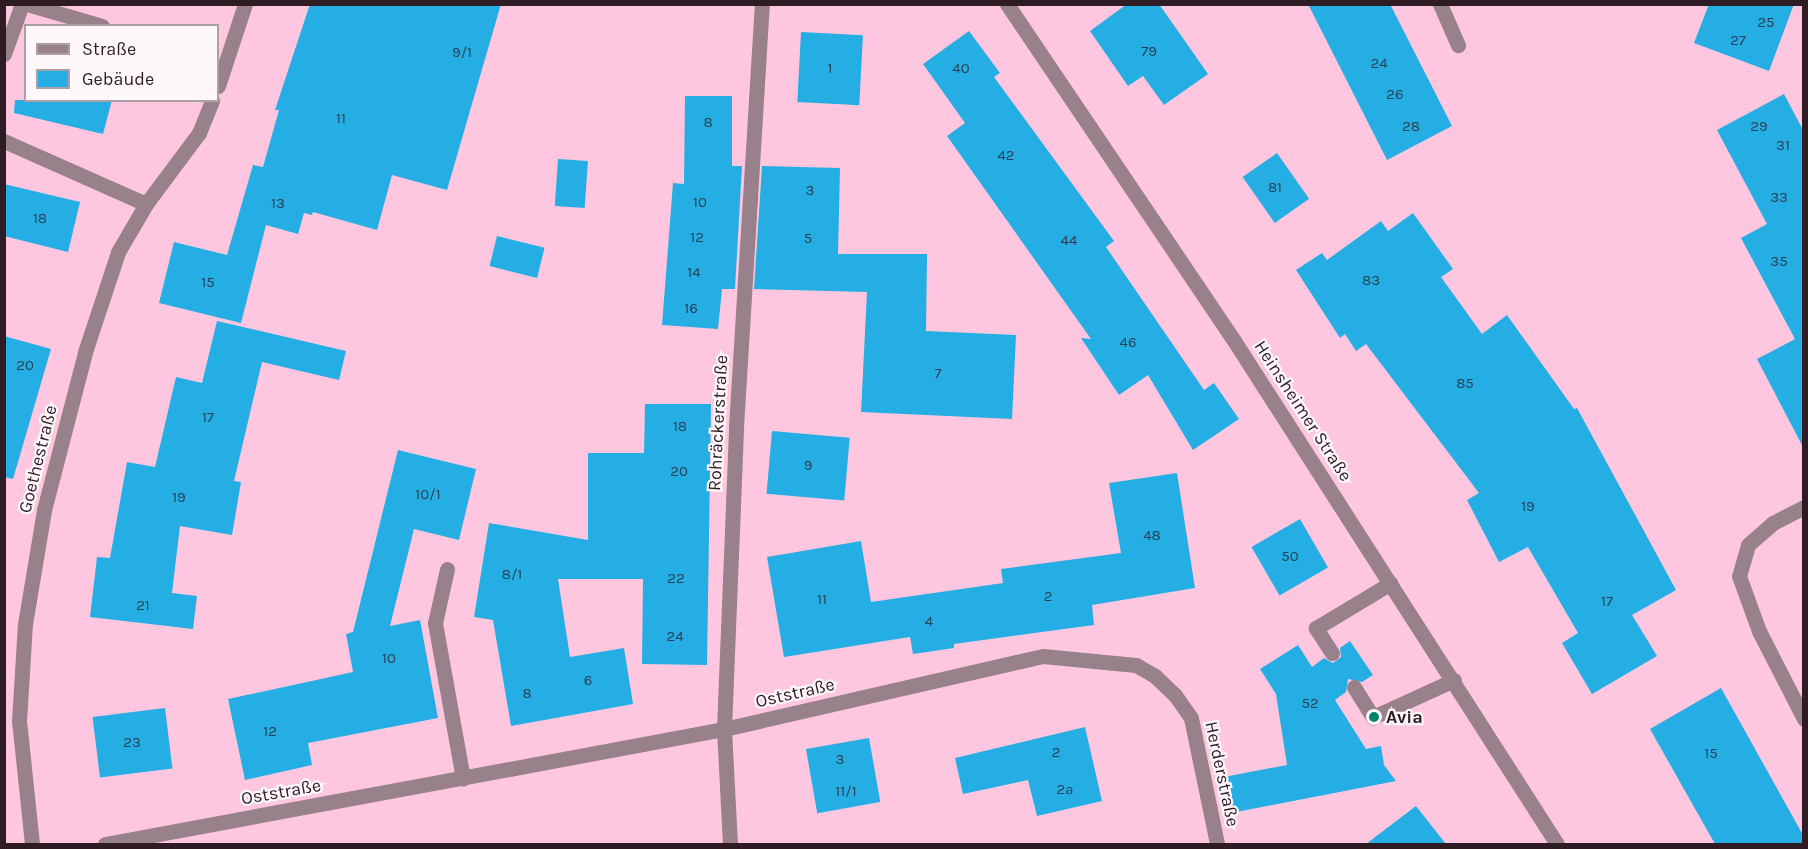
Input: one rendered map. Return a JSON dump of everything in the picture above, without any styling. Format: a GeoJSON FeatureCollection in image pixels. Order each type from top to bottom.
{"type":"FeatureCollection","features":[{"type":"Feature","properties":{"kind":"street"},"geometry":{"type":"LineString","coordinates":[[219,81],[223,59],[245,4]]}},
{"type":"Feature","properties":{"kind":"street","name":"Rohräckerstraße"},"geometry":{"type":"LineString","coordinates":[[730,844],[724,729],[736,427],[762,4]]}},
{"type":"Feature","properties":{"kind":"street","name":"Heinsheimer Straße"},"geometry":{"type":"LineString","coordinates":[[1008,4],[1391,583],[1557,844]]}},
{"type":"Feature","properties":{"kind":"street"},"geometry":{"type":"LineString","coordinates":[[1440,4],[1458,45]]}},
{"type":"Feature","properties":{"kind":"street"},"geometry":{"type":"LineString","coordinates":[[4,54],[32,5],[95,24]]}},
{"type":"Feature","properties":{"kind":"street","name":"Goethestraße"},"geometry":{"type":"LineString","coordinates":[[32,844],[19,721],[25,624],[44,510],[86,349],[118,252],[146,204],[199,133],[211,102]]}},
{"type":"Feature","properties":{"kind":"street"},"geometry":{"type":"LineString","coordinates":[[4,141],[146,204]]}},
{"type":"Feature","properties":{"kind":"street"},"geometry":{"type":"LineString","coordinates":[[1803,507],[1773,523],[1748,545],[1739,576],[1759,631],[1803,720]]}},
{"type":"Feature","properties":{"kind":"street"},"geometry":{"type":"LineString","coordinates":[[447,569],[435,623],[464,779]]}},
{"type":"Feature","properties":{"kind":"street"},"geometry":{"type":"LineString","coordinates":[[1332,653],[1316,628],[1391,583]]}},
{"type":"Feature","properties":{"kind":"street","name":"Oststraße"},"geometry":{"type":"LineString","coordinates":[[105,844],[724,729],[1043,656],[1136,664]]}},
{"type":"Feature","properties":{"kind":"street","name":"Herderstraße"},"geometry":{"type":"LineString","coordinates":[[1136,664],[1175,694],[1191,718],[1217,844]]}},
{"type":"Feature","properties":{"kind":"street"},"geometry":{"type":"LineString","coordinates":[[1354,687],[1374,717],[1454,680]]}},
{"type":"Feature","properties":{"kind":"building"},"geometry":{"type":"Polygon","coordinates":[[[310,4],[501,4],[447,190],[392,175],[377,230],[313,212],[312,215],[304,213],[298,234],[266,225],[241,323],[159,303],[174,242],[227,255],[253,165],[263,167],[279,110],[275,110],[310,4]]]}},
{"type":"Feature","properties":{"kind":"building"},"geometry":{"type":"Polygon","coordinates":[[[1127,4],[1159,4],[1208,74],[1164,105],[1143,76],[1128,86],[1090,31],[1127,4]]]}},
{"type":"Feature","properties":{"kind":"building"},"geometry":{"type":"Polygon","coordinates":[[[1308,4],[1390,4],[1452,126],[1387,160],[1308,4]]]}},
{"type":"Feature","properties":{"kind":"building"},"geometry":{"type":"Polygon","coordinates":[[[1709,4],[1794,4],[1769,71],[1694,43],[1709,4]]]}},
{"type":"Feature","properties":{"kind":"building"},"geometry":{"type":"Polygon","coordinates":[[[969,31],[1000,73],[994,77],[1114,241],[1106,247],[1204,390],[1214,383],[1239,419],[1193,450],[1148,375],[1119,395],[1081,338],[1091,339],[947,136],[965,123],[923,64],[969,31]]]}},
{"type":"Feature","properties":{"kind":"building"},"geometry":{"type":"Polygon","coordinates":[[[801,32],[863,35],[859,105],[797,102],[801,32]]]}},
{"type":"Feature","properties":{"kind":"building"},"geometry":{"type":"Polygon","coordinates":[[[1784,94],[1803,130],[1803,447],[1757,359],[1795,339],[1741,238],[1767,224],[1717,130],[1784,94]]]}},
{"type":"Feature","properties":{"kind":"building"},"geometry":{"type":"Polygon","coordinates":[[[685,96],[732,96],[732,166],[742,166],[735,289],[722,289],[718,329],[662,325],[673,183],[684,184],[685,96]]]}},
{"type":"Feature","properties":{"kind":"building"},"geometry":{"type":"Polygon","coordinates":[[[15,100],[24,100],[24,102],[111,102],[103,134],[14,113],[15,100]]]}},
{"type":"Feature","properties":{"kind":"building"},"geometry":{"type":"Polygon","coordinates":[[[1277,153],[1309,199],[1275,223],[1243,177],[1277,153]]]}},
{"type":"Feature","properties":{"kind":"building"},"geometry":{"type":"Polygon","coordinates":[[[558,159],[588,161],[585,208],[555,206],[558,159]]]}},
{"type":"Feature","properties":{"kind":"building"},"geometry":{"type":"Polygon","coordinates":[[[762,166],[840,168],[838,254],[927,254],[926,331],[1016,335],[1012,419],[861,412],[867,292],[754,289],[762,166]]]}},
{"type":"Feature","properties":{"kind":"building"},"geometry":{"type":"Polygon","coordinates":[[[4,184],[80,202],[68,252],[4,236],[4,184]]]}},
{"type":"Feature","properties":{"kind":"building"},"geometry":{"type":"Polygon","coordinates":[[[1413,213],[1453,269],[1441,277],[1482,334],[1507,315],[1574,409],[1577,408],[1676,590],[1632,615],[1657,656],[1592,694],[1562,643],[1578,633],[1528,547],[1499,562],[1467,500],[1479,493],[1366,344],[1356,351],[1345,334],[1340,338],[1296,270],[1322,253],[1327,260],[1381,221],[1388,231],[1413,213]]]}},
{"type":"Feature","properties":{"kind":"building"},"geometry":{"type":"Polygon","coordinates":[[[497,236],[545,248],[537,278],[490,266],[497,236]]]}},
{"type":"Feature","properties":{"kind":"building"},"geometry":{"type":"Polygon","coordinates":[[[217,321],[346,351],[339,380],[262,362],[234,481],[241,482],[232,535],[180,526],[172,593],[197,596],[193,629],[90,617],[97,557],[110,558],[127,462],[155,467],[176,377],[202,383],[217,321]]]}},
{"type":"Feature","properties":{"kind":"building"},"geometry":{"type":"Polygon","coordinates":[[[4,336],[51,349],[13,479],[4,477],[4,336]]]}},
{"type":"Feature","properties":{"kind":"building"},"geometry":{"type":"Polygon","coordinates":[[[645,404],[711,404],[707,665],[642,664],[643,579],[558,579],[570,657],[624,648],[633,704],[511,726],[493,620],[474,617],[489,523],[588,540],[588,453],[644,453],[645,404]]]}},
{"type":"Feature","properties":{"kind":"building"},"geometry":{"type":"Polygon","coordinates":[[[772,431],[850,438],[844,501],[767,494],[772,431]]]}},
{"type":"Feature","properties":{"kind":"building"},"geometry":{"type":"Polygon","coordinates":[[[398,450],[476,469],[459,540],[414,529],[390,626],[420,620],[438,718],[308,743],[312,765],[245,780],[228,699],[353,672],[346,634],[353,632],[398,450]]]}},
{"type":"Feature","properties":{"kind":"building"},"geometry":{"type":"Polygon","coordinates":[[[1177,473],[1195,588],[1092,605],[1094,625],[954,644],[954,648],[913,654],[910,637],[784,657],[767,557],[861,541],[871,602],[1003,583],[1001,569],[1121,553],[1109,483],[1177,473]]]}},
{"type":"Feature","properties":{"kind":"building"},"geometry":{"type":"Polygon","coordinates":[[[1300,519],[1328,567],[1280,595],[1252,547],[1300,519]]]}},
{"type":"Feature","properties":{"kind":"building"},"geometry":{"type":"Polygon","coordinates":[[[1350,641],[1373,675],[1362,682],[1348,679],[1346,692],[1335,700],[1366,749],[1381,746],[1384,765],[1396,781],[1231,813],[1224,777],[1287,765],[1276,694],[1260,669],[1298,645],[1312,667],[1324,658],[1333,663],[1341,657],[1340,648],[1350,641]]]}},
{"type":"Feature","properties":{"kind":"building"},"geometry":{"type":"Polygon","coordinates":[[[1721,688],[1803,835],[1803,844],[1715,844],[1650,729],[1721,688]]]}},
{"type":"Feature","properties":{"kind":"building"},"geometry":{"type":"Polygon","coordinates":[[[165,708],[172,769],[100,777],[93,717],[165,708]]]}},
{"type":"Feature","properties":{"kind":"building"},"geometry":{"type":"Polygon","coordinates":[[[1085,727],[1102,801],[1037,816],[1028,780],[963,794],[955,758],[1085,727]]]}},
{"type":"Feature","properties":{"kind":"building"},"geometry":{"type":"Polygon","coordinates":[[[869,738],[880,802],[817,813],[806,749],[869,738]]]}},
{"type":"Feature","properties":{"kind":"building"},"geometry":{"type":"Polygon","coordinates":[[[1416,806],[1446,844],[1366,844],[1416,806]]]}},
{"type":"Feature","properties":{"kind":"place","name":"Avia"},"geometry":{"type":"Point","coordinates":[1374,717]}}]}
